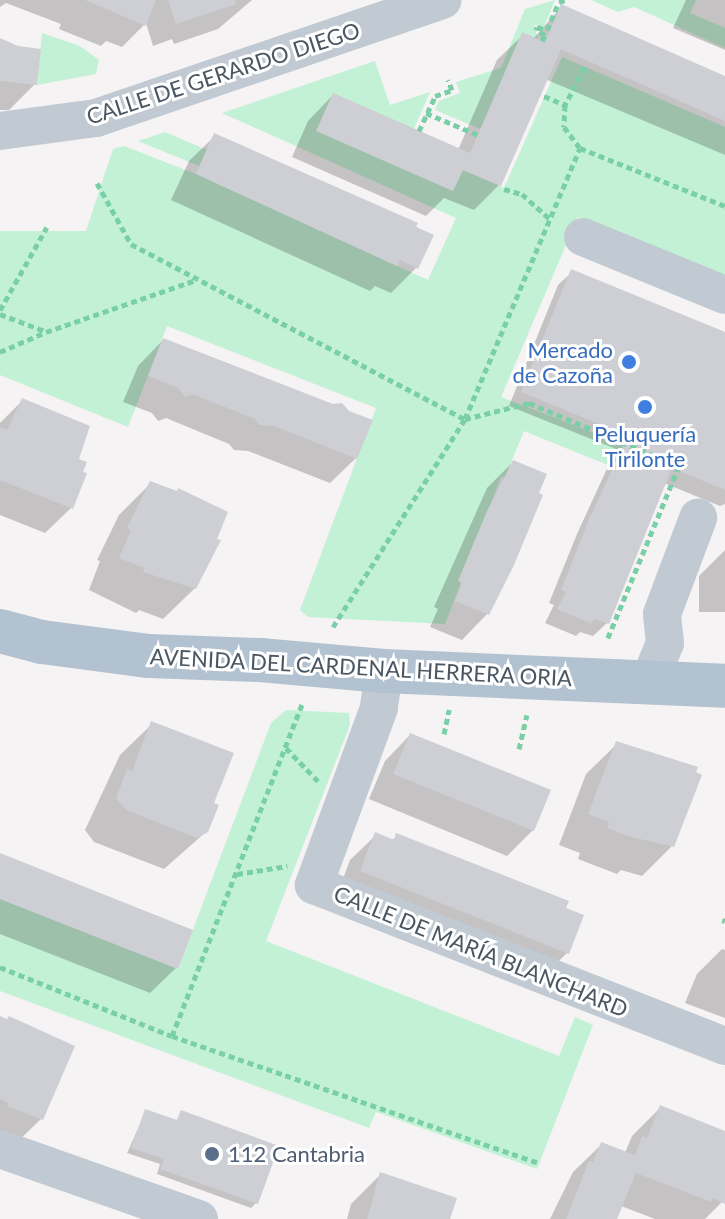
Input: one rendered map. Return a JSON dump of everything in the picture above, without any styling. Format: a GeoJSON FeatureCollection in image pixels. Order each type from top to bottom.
{"type":"FeatureCollection","features":[{"type":"Feature","properties":{"kind":"main road","name":"AVENIDA DEL CARDENAL HERRERA ORIA"},"geometry":{"type":"LineString","coordinates":[[0,631],[42,642],[149,656],[260,660],[384,671],[725,686]]}},
{"type":"Feature","properties":{"kind":"street","name":"CALLE DE GERARDO DIEGO"},"geometry":{"type":"LineString","coordinates":[[0,131],[96,118],[442,0]]}},
{"type":"Feature","properties":{"kind":"street"},"geometry":{"type":"LineString","coordinates":[[583,237],[725,295]]}},
{"type":"Feature","properties":{"kind":"street"},"geometry":{"type":"LineString","coordinates":[[649,682],[665,643],[662,614],[698,518]]}},
{"type":"Feature","properties":{"kind":"street","name":"CALLE DE MARÍA BLANCHARD"},"geometry":{"type":"LineString","coordinates":[[384,671],[379,708],[314,885],[725,1046]]}},
{"type":"Feature","properties":{"kind":"street"},"geometry":{"type":"LineString","coordinates":[[0,1149],[199,1219]]}},
{"type":"Feature","properties":{"kind":"path"},"geometry":{"type":"LineString","coordinates":[[542,41],[545,35],[536,30],[537,27],[547,30],[559,2],[565,0]]}},
{"type":"Feature","properties":{"kind":"path"},"geometry":{"type":"LineString","coordinates":[[585,67],[565,105],[564,127],[580,148],[725,206]]}},
{"type":"Feature","properties":{"kind":"path"},"geometry":{"type":"LineString","coordinates":[[419,131],[435,96],[452,90],[448,80]]}},
{"type":"Feature","properties":{"kind":"path"},"geometry":{"type":"LineString","coordinates":[[544,96],[565,105]]}},
{"type":"Feature","properties":{"kind":"path"},"geometry":{"type":"LineString","coordinates":[[426,113],[478,135]]}},
{"type":"Feature","properties":{"kind":"path"},"geometry":{"type":"LineString","coordinates":[[333,627],[465,419],[580,148]]}},
{"type":"Feature","properties":{"kind":"path"},"geometry":{"type":"LineString","coordinates":[[97,183],[131,244],[465,419],[529,403],[679,466],[607,640]]}},
{"type":"Feature","properties":{"kind":"path"},"geometry":{"type":"LineString","coordinates":[[504,189],[522,194],[550,219]]}},
{"type":"Feature","properties":{"kind":"path"},"geometry":{"type":"LineString","coordinates":[[46,332],[0,312],[47,227]]}},
{"type":"Feature","properties":{"kind":"path"},"geometry":{"type":"LineString","coordinates":[[0,352],[46,332],[197,279]]}},
{"type":"Feature","properties":{"kind":"path"},"geometry":{"type":"LineString","coordinates":[[172,1036],[303,702]]}},
{"type":"Feature","properties":{"kind":"path"},"geometry":{"type":"LineString","coordinates":[[444,734],[449,710]]}},
{"type":"Feature","properties":{"kind":"path"},"geometry":{"type":"LineString","coordinates":[[519,749],[527,715]]}},
{"type":"Feature","properties":{"kind":"path"},"geometry":{"type":"LineString","coordinates":[[286,748],[313,780],[331,786]]}},
{"type":"Feature","properties":{"kind":"path"},"geometry":{"type":"LineString","coordinates":[[237,874],[288,865],[299,869]]}},
{"type":"Feature","properties":{"kind":"path"},"geometry":{"type":"LineString","coordinates":[[0,967],[172,1036],[539,1163]]}},
{"type":"Feature","properties":{"kind":"green space"},"geometry":{"type":"Polygon","coordinates":[[[555,0],[544,27],[534,25],[538,39],[480,129],[435,110],[439,101],[460,93],[456,82],[501,68],[525,9],[555,0]]]}},
{"type":"Feature","properties":{"kind":"green space"},"geometry":{"type":"Polygon","coordinates":[[[591,0],[696,0],[690,13],[725,28],[725,48],[634,7],[618,12],[591,0]]]}},
{"type":"Feature","properties":{"kind":"green space"},"geometry":{"type":"Polygon","coordinates":[[[42,33],[80,46],[99,60],[96,74],[37,85],[42,33]]]}},
{"type":"Feature","properties":{"kind":"green space"},"geometry":{"type":"Polygon","coordinates":[[[562,57],[725,127],[725,276],[578,217],[501,397],[667,461],[652,483],[524,431],[505,477],[501,477],[445,624],[308,617],[300,610],[376,408],[167,326],[128,427],[0,375],[0,231],[86,231],[113,149],[124,146],[196,174],[428,280],[456,218],[222,113],[375,61],[390,105],[430,92],[414,129],[317,131],[453,191],[463,170],[504,188],[562,57]]]}},
{"type":"Feature","properties":{"kind":"green space"},"geometry":{"type":"Polygon","coordinates":[[[165,132],[207,150],[199,166],[138,141],[165,132]]]}},
{"type":"Feature","properties":{"kind":"green space"},"geometry":{"type":"Polygon","coordinates":[[[286,710],[349,713],[350,725],[266,941],[559,1056],[575,1017],[593,1025],[537,1169],[376,1112],[369,1128],[0,991],[0,899],[178,969],[271,723],[286,710]]]}},
{"type":"Feature","properties":{"kind":"building"},"geometry":{"type":"Polygon","coordinates":[[[85,0],[156,0],[146,26],[85,0]]]}},
{"type":"Feature","properties":{"kind":"building"},"geometry":{"type":"Polygon","coordinates":[[[168,0],[235,0],[236,4],[176,24],[168,0]]]}},
{"type":"Feature","properties":{"kind":"building"},"geometry":{"type":"Polygon","coordinates":[[[561,4],[725,76],[725,121],[561,49],[501,186],[463,170],[453,191],[316,131],[333,93],[470,153],[522,32],[545,42],[561,4]]]}},
{"type":"Feature","properties":{"kind":"building"},"geometry":{"type":"Polygon","coordinates":[[[0,38],[18,46],[41,49],[37,85],[0,81],[0,38]]]}},
{"type":"Feature","properties":{"kind":"building"},"geometry":{"type":"Polygon","coordinates":[[[214,133],[418,223],[416,227],[434,235],[418,269],[400,260],[397,266],[196,174],[214,133]]]}},
{"type":"Feature","properties":{"kind":"building","name":"Mercado de Cazoña"},"geometry":{"type":"Polygon","coordinates":[[[571,269],[725,332],[725,490],[672,468],[609,624],[594,619],[592,624],[557,609],[566,592],[561,590],[589,519],[628,436],[521,392],[571,269]]]}},
{"type":"Feature","properties":{"kind":"building"},"geometry":{"type":"Polygon","coordinates":[[[163,338],[333,404],[342,403],[349,411],[373,420],[357,459],[274,426],[259,425],[255,419],[192,394],[185,397],[178,388],[148,376],[163,338]]]}},
{"type":"Feature","properties":{"kind":"building"},"geometry":{"type":"Polygon","coordinates":[[[22,398],[90,426],[79,459],[87,462],[83,472],[87,473],[73,509],[0,480],[0,427],[7,430],[22,398]]]}},
{"type":"Feature","properties":{"kind":"building"},"geometry":{"type":"Polygon","coordinates":[[[513,460],[547,474],[539,493],[543,495],[489,615],[455,601],[462,583],[458,581],[487,511],[513,460]]]}},
{"type":"Feature","properties":{"kind":"building"},"geometry":{"type":"Polygon","coordinates":[[[150,481],[177,491],[178,488],[228,512],[217,539],[221,540],[196,589],[143,572],[144,568],[119,558],[131,530],[127,528],[150,481]]]}},
{"type":"Feature","properties":{"kind":"building"},"geometry":{"type":"Polygon","coordinates":[[[151,721],[234,753],[214,803],[219,805],[208,832],[197,838],[126,810],[116,798],[127,769],[132,771],[151,721]]]}},
{"type":"Feature","properties":{"kind":"building"},"geometry":{"type":"Polygon","coordinates":[[[410,733],[551,790],[534,831],[393,774],[410,733]]]}},
{"type":"Feature","properties":{"kind":"building"},"geometry":{"type":"Polygon","coordinates":[[[616,741],[698,767],[696,772],[702,775],[674,847],[607,828],[609,822],[588,814],[616,741]]]}},
{"type":"Feature","properties":{"kind":"building"},"geometry":{"type":"Polygon","coordinates":[[[375,832],[394,840],[396,833],[569,901],[566,908],[584,915],[569,954],[360,871],[375,832]]]}},
{"type":"Feature","properties":{"kind":"building"},"geometry":{"type":"Polygon","coordinates":[[[0,853],[193,930],[178,969],[0,899],[0,853]]]}},
{"type":"Feature","properties":{"kind":"building"},"geometry":{"type":"Polygon","coordinates":[[[0,1016],[7,1019],[9,1016],[75,1046],[43,1120],[7,1106],[9,1103],[0,1099],[0,1016]]]}},
{"type":"Feature","properties":{"kind":"building"},"geometry":{"type":"Polygon","coordinates":[[[660,1105],[725,1131],[725,1204],[713,1198],[711,1202],[636,1173],[617,1219],[566,1219],[589,1161],[593,1162],[601,1142],[635,1155],[642,1136],[647,1138],[660,1105]]]}},
{"type":"Feature","properties":{"kind":"building","name":"112 Cantabria"},"geometry":{"type":"Polygon","coordinates":[[[145,1109],[177,1120],[181,1110],[279,1146],[258,1204],[160,1169],[164,1159],[131,1148],[145,1109]]]}},
{"type":"Feature","properties":{"kind":"building"},"geometry":{"type":"Polygon","coordinates":[[[380,1172],[457,1198],[450,1219],[367,1219],[380,1172]]]}},
{"type":"Feature","properties":{"kind":"place","name":"Mercado de Cazoña"},"geometry":{"type":"Point","coordinates":[629,362]}},
{"type":"Feature","properties":{"kind":"place","name":"Peluquería Tirilonte"},"geometry":{"type":"Point","coordinates":[645,407]}},
{"type":"Feature","properties":{"kind":"place","name":"112 Cantabria"},"geometry":{"type":"Point","coordinates":[212,1154]}}]}
